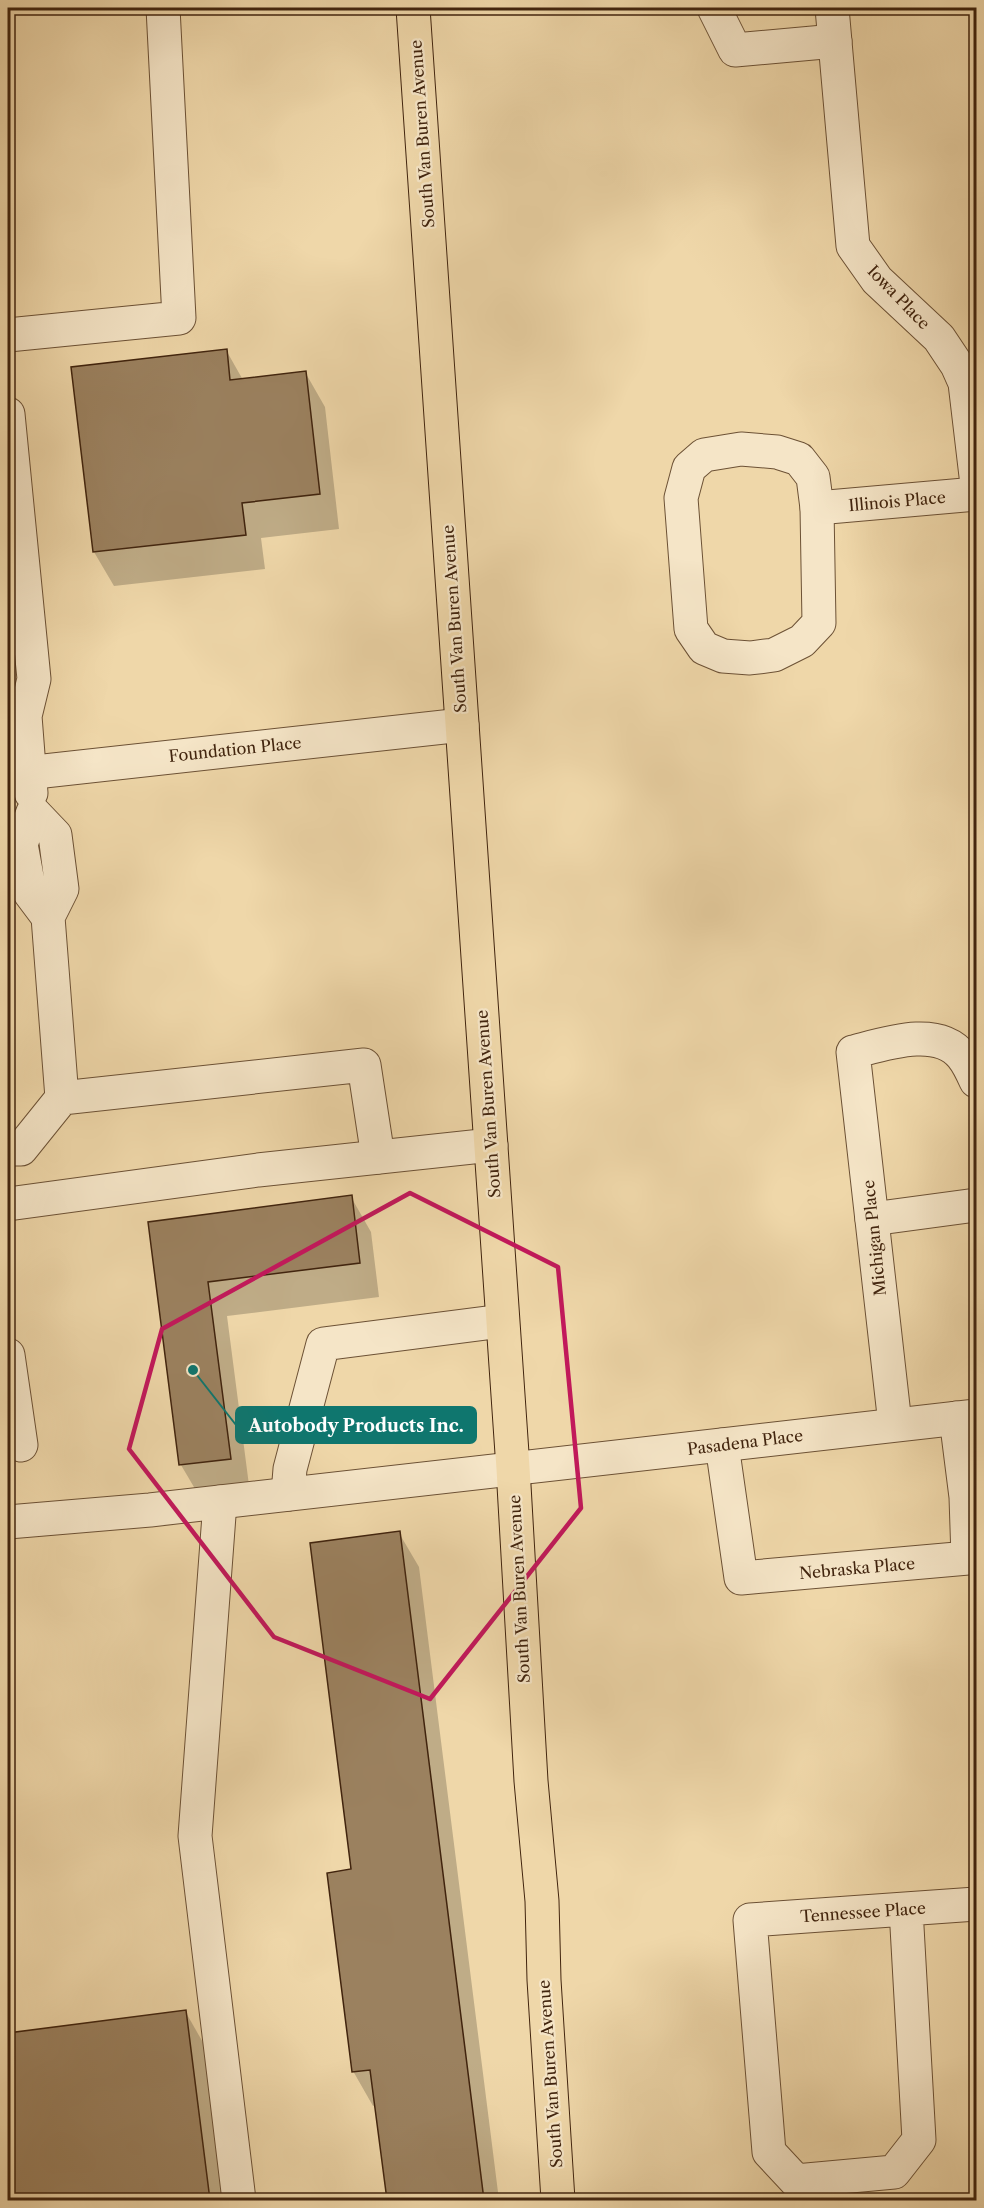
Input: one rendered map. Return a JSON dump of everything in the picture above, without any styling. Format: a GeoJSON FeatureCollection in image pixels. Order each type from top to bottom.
{"type":"FeatureCollection","features":[{"type":"Feature","properties":{"kind":"main road","name":"South Van Buren Avenue"},"geometry":{"type":"LineString","coordinates":[[413,8],[513,1468],[521,1641],[542,1901],[544,1980],[558,2200]]}},
{"type":"Feature","properties":{"kind":"street"},"geometry":{"type":"LineString","coordinates":[[8,335],[179,318],[163,8]]}},
{"type":"Feature","properties":{"kind":"street"},"geometry":{"type":"LineString","coordinates":[[714,8],[735,50],[835,41]]}},
{"type":"Feature","properties":{"kind":"street","name":"Iowa Place"},"geometry":{"type":"LineString","coordinates":[[832,8],[853,246],[877,280],[939,338],[957,365],[965,383],[976,476]]}},
{"type":"Feature","properties":{"kind":"street"},"geometry":{"type":"LineString","coordinates":[[8,414],[34,679],[25,716],[18,774],[33,812],[55,835],[62,889],[48,917],[62,1098],[21,1149],[8,1149]]}},
{"type":"Feature","properties":{"kind":"street"},"geometry":{"type":"LineString","coordinates":[[741,449],[777,452],[799,459],[813,477],[817,508],[819,623],[802,641],[774,655],[750,658],[723,656],[704,648],[691,629],[681,498],[689,468],[704,455],[741,449]]}},
{"type":"Feature","properties":{"kind":"street","name":"Illinois Place"},"geometry":{"type":"LineString","coordinates":[[817,508],[976,494]]}},
{"type":"Feature","properties":{"kind":"street","name":"Foundation Place"},"geometry":{"type":"LineString","coordinates":[[18,774],[462,725]]}},
{"type":"Feature","properties":{"kind":"street","name":"Michigan Place"},"geometry":{"type":"LineString","coordinates":[[895,1424],[853,1052],[915,1039],[939,1041],[961,1054],[976,1080]]}},
{"type":"Feature","properties":{"kind":"street"},"geometry":{"type":"LineString","coordinates":[[62,1098],[364,1065],[378,1157]]}},
{"type":"Feature","properties":{"kind":"street"},"geometry":{"type":"LineString","coordinates":[[8,1204],[258,1170],[491,1145]]}},
{"type":"Feature","properties":{"kind":"street"},"geometry":{"type":"LineString","coordinates":[[872,1219],[976,1205]]}},
{"type":"Feature","properties":{"kind":"street"},"geometry":{"type":"LineString","coordinates":[[288,1494],[290,1469],[323,1344],[502,1321]]}},
{"type":"Feature","properties":{"kind":"street"},"geometry":{"type":"LineString","coordinates":[[8,1355],[21,1445]]}},
{"type":"Feature","properties":{"kind":"street","name":"Pasadena Place"},"geometry":{"type":"LineString","coordinates":[[8,1522],[220,1502],[966,1417]]}},
{"type":"Feature","properties":{"kind":"street","name":"Nebraska Place"},"geometry":{"type":"LineString","coordinates":[[722,1444],[741,1578],[968,1558],[966,1417]]}},
{"type":"Feature","properties":{"kind":"street"},"geometry":{"type":"LineString","coordinates":[[220,1502],[195,1836],[239,2200]]}},
{"type":"Feature","properties":{"kind":"street","name":"Tennessee Place"},"geometry":{"type":"LineString","coordinates":[[906,1909],[919,2140],[894,2172],[796,2181],[769,2152],[750,1920],[976,1904]]}},
{"type":"Feature","properties":{"kind":"highlighted area"},"geometry":{"type":"Polygon","coordinates":[[[410,1193],[558,1267],[581,1508],[430,1699],[274,1637],[129,1449],[162,1329],[410,1193]]]}},
{"type":"Feature","properties":{"kind":"building"},"geometry":{"type":"Polygon","coordinates":[[[227,349],[230,380],[306,371],[320,494],[242,503],[246,535],[93,552],[71,367],[227,349]]]}},
{"type":"Feature","properties":{"kind":"building"},"geometry":{"type":"Polygon","coordinates":[[[352,1195],[360,1263],[208,1282],[231,1459],[179,1465],[148,1222],[352,1195]]]}},
{"type":"Feature","properties":{"kind":"building"},"geometry":{"type":"Polygon","coordinates":[[[400,1531],[484,2200],[387,2200],[370,2070],[352,2072],[327,1873],[351,1869],[310,1543],[400,1531]]]}},
{"type":"Feature","properties":{"kind":"building"},"geometry":{"type":"Polygon","coordinates":[[[186,2010],[210,2200],[8,2200],[8,2033],[186,2010]]]}},
{"type":"Feature","properties":{"kind":"place","name":"Autobody Products Inc."},"geometry":{"type":"Point","coordinates":[193,1370]}}]}
